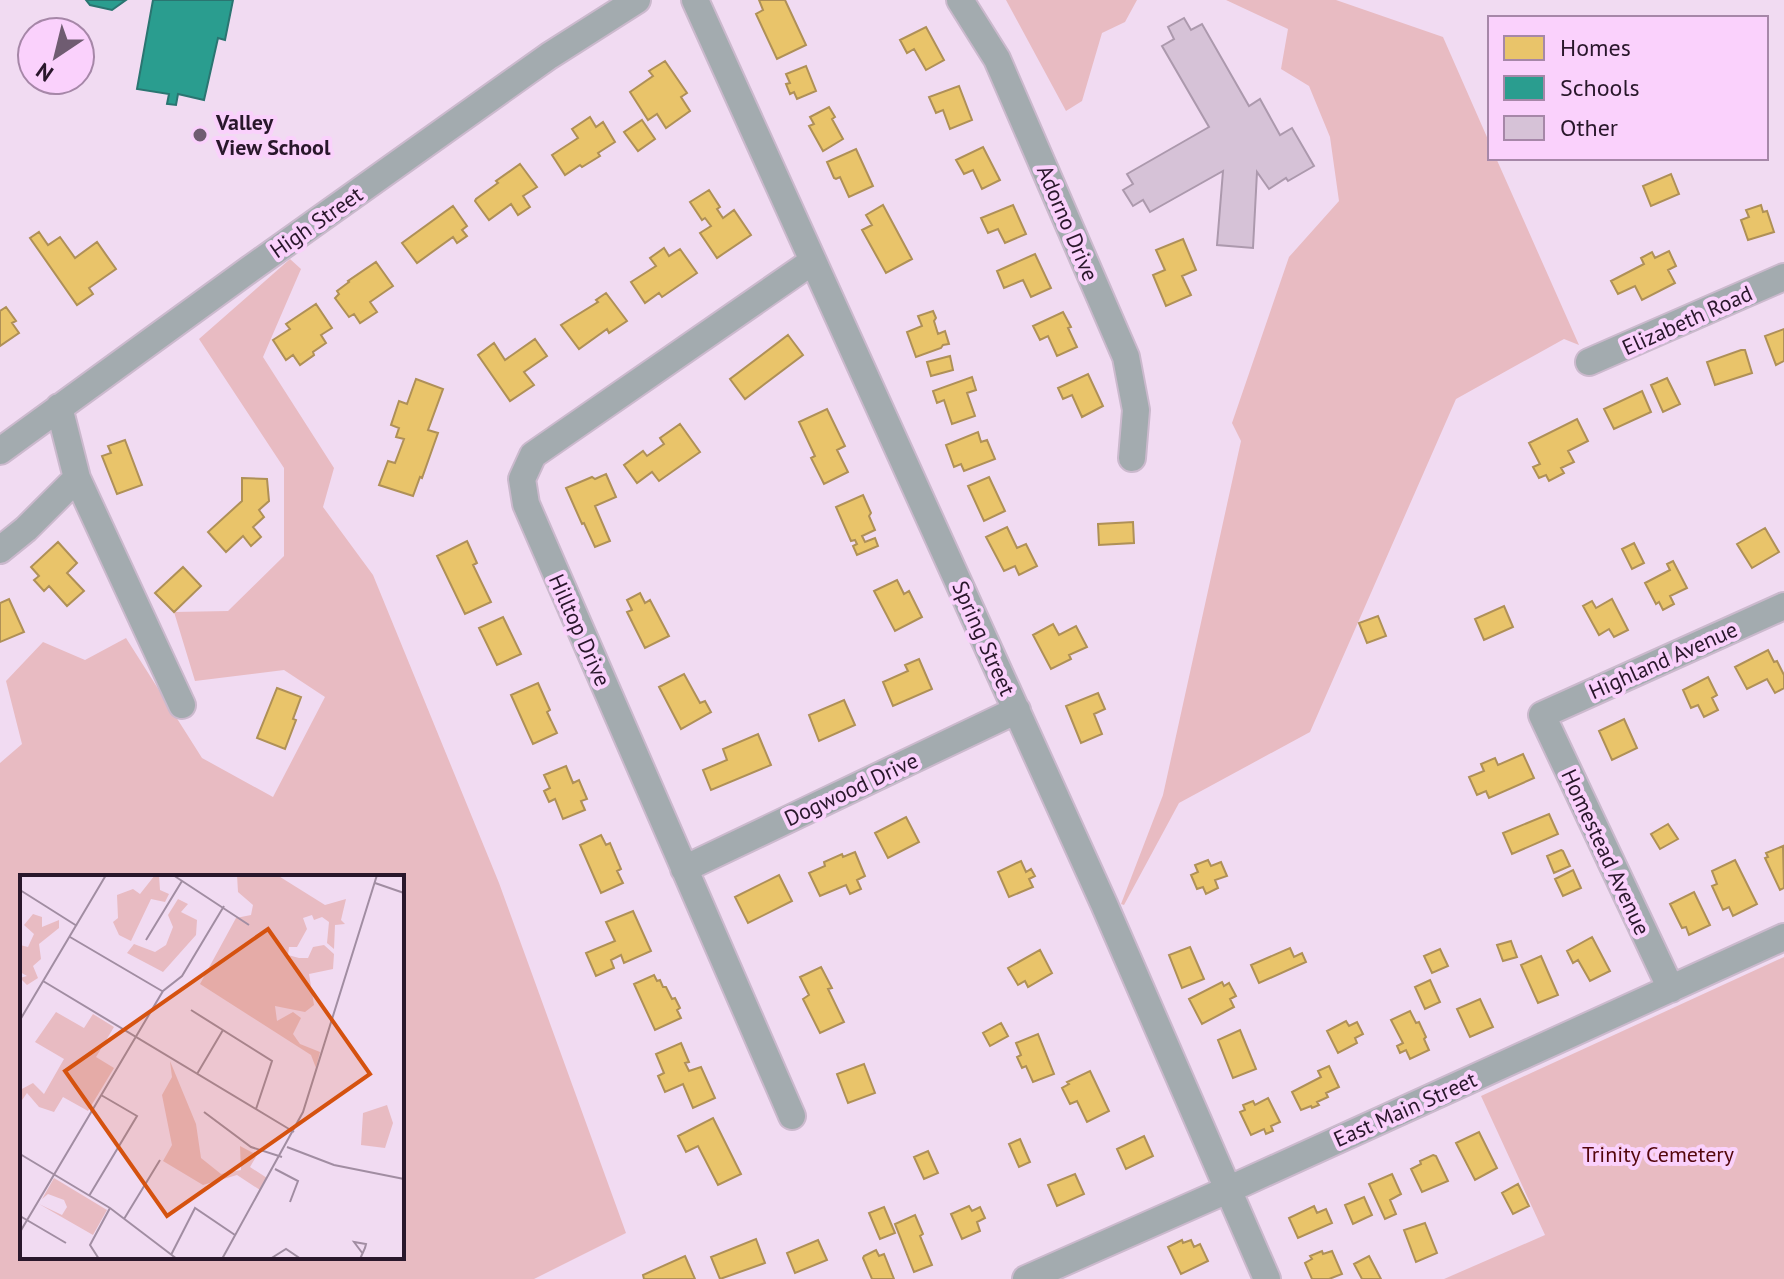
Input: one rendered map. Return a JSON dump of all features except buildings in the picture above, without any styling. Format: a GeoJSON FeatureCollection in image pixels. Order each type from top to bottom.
{"type":"FeatureCollection","features":[{"type":"Feature","properties":{"kind":"street","name":"High Street"},"geometry":{"type":"LineString","coordinates":[[0,451],[549,56],[637,0]]}},
{"type":"Feature","properties":{"kind":"street","name":"Spring Street"},"geometry":{"type":"LineString","coordinates":[[695,0],[1104,904],[1267,1279]]}},
{"type":"Feature","properties":{"kind":"street","name":"Adorno Drive"},"geometry":{"type":"LineString","coordinates":[[960,0],[997,59],[1126,357],[1136,410],[1132,458]]}},
{"type":"Feature","properties":{"kind":"street","name":"Hilltop Drive"},"geometry":{"type":"LineString","coordinates":[[792,1116],[526,504],[522,479],[533,455],[813,261]]}},
{"type":"Feature","properties":{"kind":"street","name":"Elizabeth Road"},"geometry":{"type":"LineString","coordinates":[[1589,362],[1784,277]]}},
{"type":"Feature","properties":{"kind":"street"},"geometry":{"type":"LineString","coordinates":[[59,407],[77,478],[182,705]]}},
{"type":"Feature","properties":{"kind":"street"},"geometry":{"type":"LineString","coordinates":[[0,550],[26,529],[77,478]]}},
{"type":"Feature","properties":{"kind":"street","name":"Highland Avenue"},"geometry":{"type":"LineString","coordinates":[[1542,715],[1784,606]]}},
{"type":"Feature","properties":{"kind":"street","name":"Dogwood Drive"},"geometry":{"type":"LineString","coordinates":[[684,869],[1017,710]]}},
{"type":"Feature","properties":{"kind":"street","name":"Homestead Avenue"},"geometry":{"type":"LineString","coordinates":[[1542,715],[1671,989]]}},
{"type":"Feature","properties":{"kind":"street","name":"East Main Street"},"geometry":{"type":"LineString","coordinates":[[1026,1279],[1784,937]]}},
{"type":"Feature","properties":{"kind":"green space"},"geometry":{"type":"Polygon","coordinates":[[[1006,0],[1137,0],[1125,22],[1102,33],[1082,101],[1066,111],[1006,0]]]}},
{"type":"Feature","properties":{"kind":"green space"},"geometry":{"type":"Polygon","coordinates":[[[1226,0],[1336,0],[1443,37],[1488,139],[1488,160],[1497,160],[1579,345],[1564,339],[1456,399],[1310,732],[1179,803],[1124,905],[1121,904],[1163,795],[1241,441],[1232,423],[1289,257],[1339,201],[1330,137],[1309,86],[1281,69],[1288,29],[1226,0]]]}},
{"type":"Feature","properties":{"kind":"green space"},"geometry":{"type":"Polygon","coordinates":[[[290,259],[301,269],[263,357],[334,468],[323,507],[373,575],[499,883],[626,1233],[534,1279],[0,1279],[0,763],[22,744],[6,681],[43,642],[85,660],[126,638],[202,758],[273,797],[325,697],[284,670],[195,681],[174,612],[228,611],[284,556],[284,468],[199,339],[290,259]]]}},
{"type":"Feature","properties":{"kind":"green space","name":"Trinity Cemetery"},"geometry":{"type":"Polygon","coordinates":[[[1784,957],[1784,1279],[1444,1279],[1545,1235],[1481,1096],[1784,957]]]}},
{"type":"Feature","properties":{"kind":"place","name":"Valley View School"},"geometry":{"type":"Point","coordinates":[200,135]}}]}
